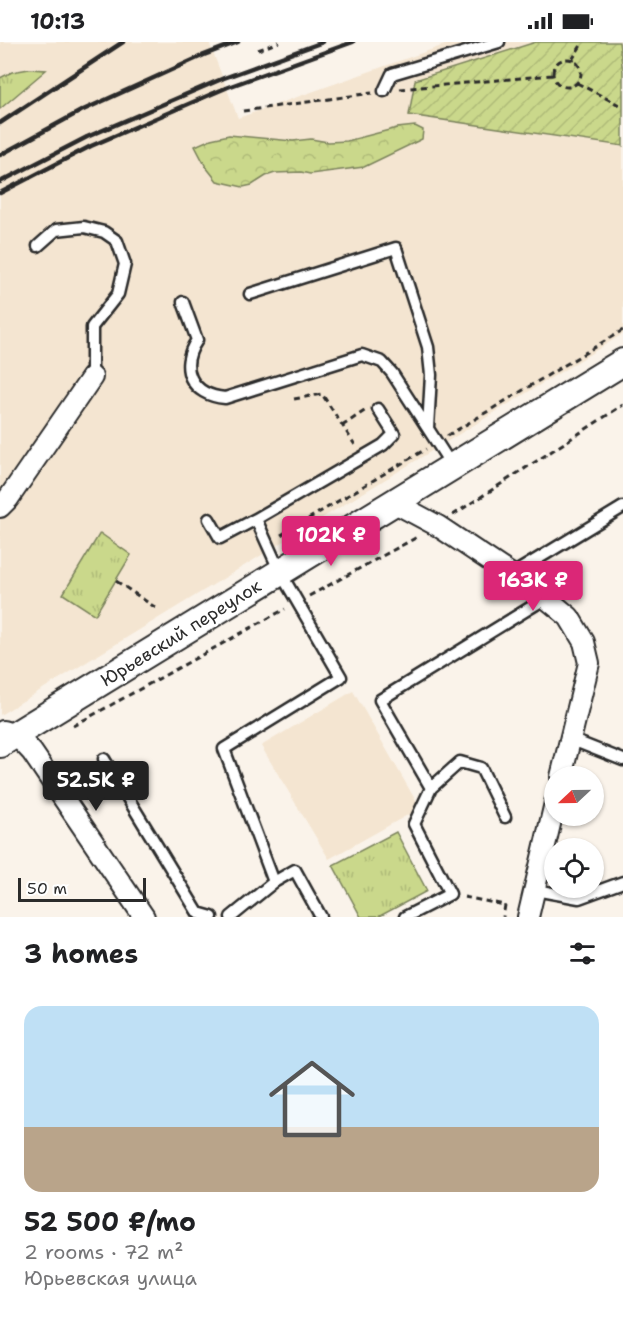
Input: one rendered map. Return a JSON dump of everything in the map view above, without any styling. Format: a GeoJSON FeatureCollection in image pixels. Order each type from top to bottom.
{"type":"FeatureCollection","features":[{"type":"Feature","properties":{"kind":"street","name":"Юрьевский переулок"},"geometry":{"type":"LineString","coordinates":[[5,736],[280,572],[623,362]]}},
{"type":"Feature","properties":{"kind":"street"},"geometry":{"type":"LineString","coordinates":[[0,507],[8,499],[93,377]]}},
{"type":"Feature","properties":{"kind":"street"},"geometry":{"type":"LineString","coordinates":[[394,503],[438,526],[546,598],[569,617],[584,642],[589,663],[564,766]]}},
{"type":"Feature","properties":{"kind":"street"},"geometry":{"type":"LineString","coordinates":[[5,736],[32,752],[143,916]]}},
{"type":"Feature","properties":{"kind":"street"},"geometry":{"type":"LineString","coordinates":[[528,917],[550,826]]}},
{"type":"Feature","properties":{"kind":"lane"},"geometry":{"type":"LineString","coordinates":[[384,91],[392,74],[499,42]]}},
{"type":"Feature","properties":{"kind":"lane"},"geometry":{"type":"LineString","coordinates":[[38,246],[56,230],[84,227],[104,232],[117,241],[125,264],[118,294],[92,327],[93,377]]}},
{"type":"Feature","properties":{"kind":"lane"},"geometry":{"type":"LineString","coordinates":[[250,294],[396,248],[428,347],[430,375],[428,428]]}},
{"type":"Feature","properties":{"kind":"lane"},"geometry":{"type":"LineString","coordinates":[[183,302],[197,340],[188,361],[189,373],[194,384],[202,392],[213,397],[225,398],[362,355],[382,362],[452,466]]}},
{"type":"Feature","properties":{"kind":"lane"},"geometry":{"type":"LineString","coordinates":[[209,519],[220,538],[383,445],[394,434],[378,409]]}},
{"type":"Feature","properties":{"kind":"lane"},"geometry":{"type":"LineString","coordinates":[[511,574],[623,507]]}},
{"type":"Feature","properties":{"kind":"lane"},"geometry":{"type":"LineString","coordinates":[[256,519],[280,572],[341,677],[224,749],[274,882]]}},
{"type":"Feature","properties":{"kind":"lane"},"geometry":{"type":"LineString","coordinates":[[431,788],[380,700],[546,598]]}},
{"type":"Feature","properties":{"kind":"lane"},"geometry":{"type":"LineString","coordinates":[[570,739],[623,760]]}},
{"type":"Feature","properties":{"kind":"lane"},"geometry":{"type":"LineString","coordinates":[[104,759],[198,914],[212,917]]}},
{"type":"Feature","properties":{"kind":"lane"},"geometry":{"type":"LineString","coordinates":[[405,917],[450,894],[414,824],[431,788],[460,762],[481,768],[504,818]]}},
{"type":"Feature","properties":{"kind":"lane"},"geometry":{"type":"LineString","coordinates":[[231,917],[274,882],[295,870],[321,917]]}},
{"type":"Feature","properties":{"kind":"lane"},"geometry":{"type":"LineString","coordinates":[[535,890],[579,898],[623,882]]}},
{"type":"Feature","properties":{"kind":"path"},"geometry":{"type":"LineString","coordinates":[[258,50],[279,42]]}},
{"type":"Feature","properties":{"kind":"path"},"geometry":{"type":"LineString","coordinates":[[572,60],[583,42]]}},
{"type":"Feature","properties":{"kind":"path"},"geometry":{"type":"LineString","coordinates":[[562,60],[572,60],[579,66],[580,75],[577,83],[569,87],[560,85],[553,75],[555,66],[562,60]]}},
{"type":"Feature","properties":{"kind":"path"},"geometry":{"type":"LineString","coordinates":[[243,111],[384,91],[553,75]]}},
{"type":"Feature","properties":{"kind":"path"},"geometry":{"type":"LineString","coordinates":[[577,83],[623,107]]}},
{"type":"Feature","properties":{"kind":"path"},"geometry":{"type":"LineString","coordinates":[[281,535],[623,330]]}},
{"type":"Feature","properties":{"kind":"path"},"geometry":{"type":"LineString","coordinates":[[294,399],[322,394],[362,457]]}},
{"type":"Feature","properties":{"kind":"path"},"geometry":{"type":"LineString","coordinates":[[67,729],[438,526],[623,405]]}},
{"type":"Feature","properties":{"kind":"path"},"geometry":{"type":"LineString","coordinates":[[342,426],[366,410],[378,409]]}},
{"type":"Feature","properties":{"kind":"path"},"geometry":{"type":"LineString","coordinates":[[116,581],[159,610]]}},
{"type":"Feature","properties":{"kind":"path"},"geometry":{"type":"LineString","coordinates":[[450,894],[505,905],[502,917]]}},
{"type":"Feature","properties":{"kind":"shaded area"},"geometry":{"type":"Polygon","coordinates":[[[0,42],[209,42],[238,118],[453,42],[623,42],[623,334],[0,715],[0,42]]]}},
{"type":"Feature","properties":{"kind":"shaded area"},"geometry":{"type":"Polygon","coordinates":[[[353,691],[420,808],[329,859],[261,746],[353,691]]]}},
{"type":"Feature","properties":{"kind":"green space"},"geometry":{"type":"Polygon","coordinates":[[[536,42],[619,42],[623,71],[623,146],[409,115],[415,80],[536,42]]]}},
{"type":"Feature","properties":{"kind":"green space"},"geometry":{"type":"Polygon","coordinates":[[[29,69],[46,70],[0,109],[0,78],[12,72],[29,69]]]}},
{"type":"Feature","properties":{"kind":"green space"},"geometry":{"type":"Polygon","coordinates":[[[415,126],[423,130],[422,139],[364,167],[310,174],[275,173],[243,187],[217,181],[206,167],[195,146],[229,135],[293,141],[311,139],[328,142],[347,141],[397,128],[415,126]]]}},
{"type":"Feature","properties":{"kind":"green space"},"geometry":{"type":"Polygon","coordinates":[[[100,533],[131,555],[95,615],[63,594],[100,533]]]}},
{"type":"Feature","properties":{"kind":"green space"},"geometry":{"type":"Polygon","coordinates":[[[396,832],[427,891],[378,917],[361,917],[333,865],[396,832]]]}},
{"type":"Feature","properties":{"kind":"railway"},"geometry":{"type":"LineString","coordinates":[[0,123],[123,42]]}},
{"type":"Feature","properties":{"kind":"railway"},"geometry":{"type":"LineString","coordinates":[[0,155],[81,111],[238,42]]}},
{"type":"Feature","properties":{"kind":"railway"},"geometry":{"type":"LineString","coordinates":[[0,182],[87,137],[224,78],[323,42]]}},
{"type":"Feature","properties":{"kind":"railway"},"geometry":{"type":"LineString","coordinates":[[0,193],[91,146],[228,87],[353,42]]}}]}
